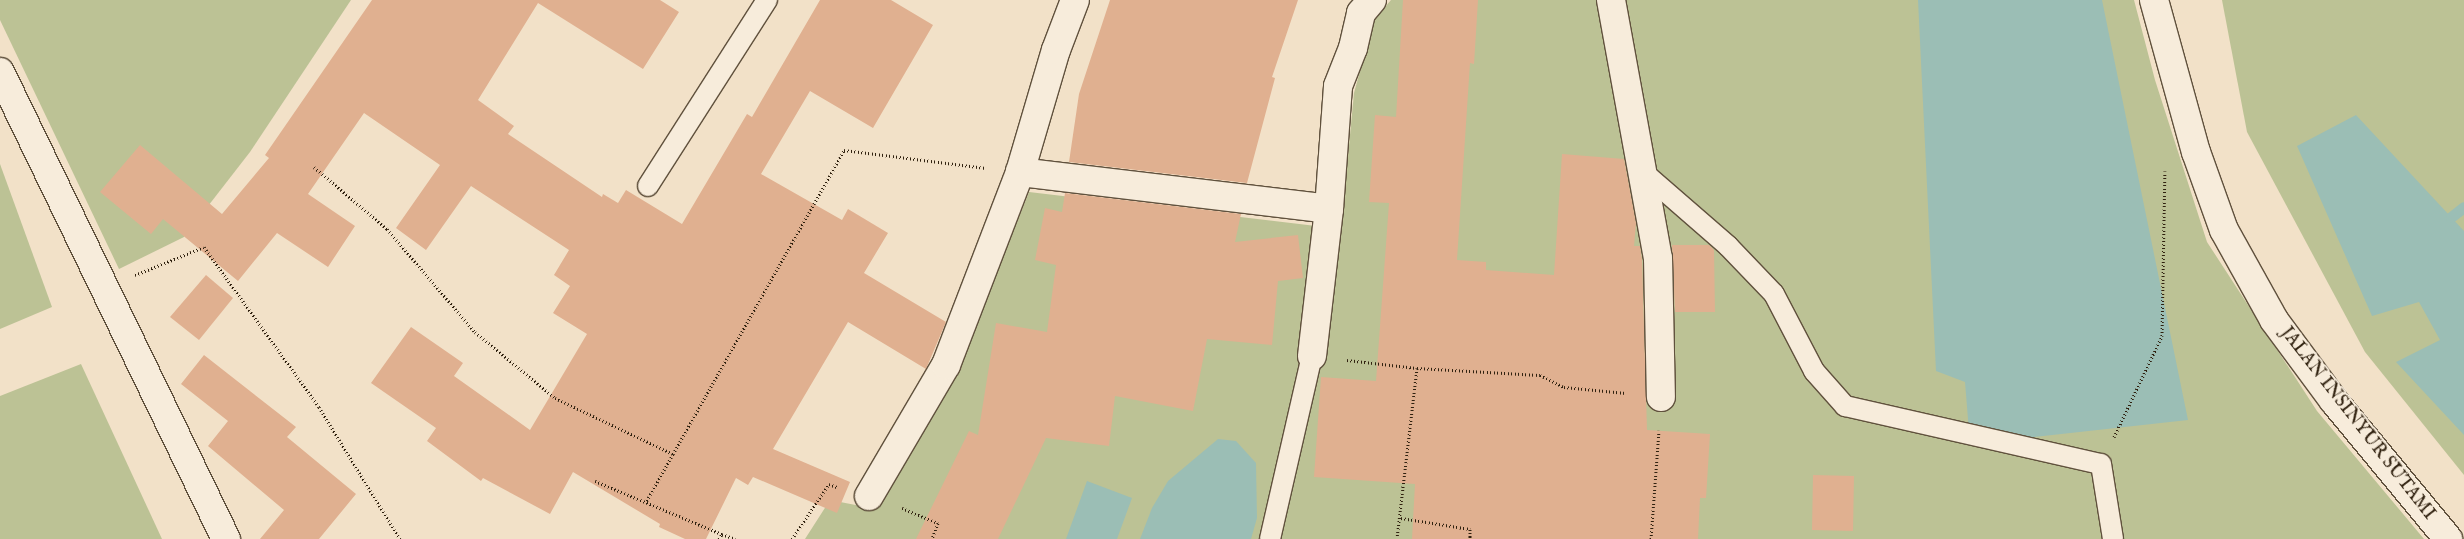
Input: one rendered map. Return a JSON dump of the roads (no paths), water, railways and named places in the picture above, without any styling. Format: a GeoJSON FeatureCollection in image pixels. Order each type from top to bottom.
{"type":"FeatureCollection","features":[{"type":"Feature","properties":{"kind":"street"},"geometry":{"type":"LineString","coordinates":[[869,496],[946,365],[1020,172],[1056,50],[1075,0]]}},
{"type":"Feature","properties":{"kind":"street"},"geometry":{"type":"LineString","coordinates":[[1312,356],[1329,209],[1338,86],[1353,48],[1361,13],[1372,0]]}},
{"type":"Feature","properties":{"kind":"street"},"geometry":{"type":"LineString","coordinates":[[1611,0],[1658,258],[1661,397]]}},
{"type":"Feature","properties":{"kind":"street","name":"JALAN INSINYUR SUTAMI"},"geometry":{"type":"LineString","coordinates":[[2154,0],[2196,152],[2224,230],[2274,320],[2334,400],[2448,539]]}},
{"type":"Feature","properties":{"kind":"street"},"geometry":{"type":"LineString","coordinates":[[0,72],[226,539]]}},
{"type":"Feature","properties":{"kind":"street"},"geometry":{"type":"LineString","coordinates":[[1020,172],[1329,209]]}},
{"type":"Feature","properties":{"kind":"lane"},"geometry":{"type":"LineString","coordinates":[[648,186],[767,0]]}},
{"type":"Feature","properties":{"kind":"lane"},"geometry":{"type":"LineString","coordinates":[[1643,172],[1728,246],[1774,294],[1814,370],[1845,406],[2101,464],[2113,539]]}},
{"type":"Feature","properties":{"kind":"lane"},"geometry":{"type":"LineString","coordinates":[[1270,539],[1312,356]]}},
{"type":"Feature","properties":{"kind":"water"},"geometry":{"type":"Polygon","coordinates":[[[1918,0],[2102,0],[2188,420],[1970,444],[1965,382],[1936,371],[1918,0]]]}},
{"type":"Feature","properties":{"kind":"water"},"geometry":{"type":"Polygon","coordinates":[[[2356,115],[2464,231],[2464,435],[2396,362],[2440,340],[2419,302],[2372,316],[2297,146],[2356,115]]]}},
{"type":"Feature","properties":{"kind":"water"},"geometry":{"type":"Polygon","coordinates":[[[1218,439],[1236,441],[1256,463],[1257,518],[1251,539],[1140,539],[1152,508],[1168,481],[1218,439]]]}},
{"type":"Feature","properties":{"kind":"water"},"geometry":{"type":"Polygon","coordinates":[[[1087,481],[1132,498],[1117,539],[1066,539],[1087,481]]]}},
{"type":"Feature","properties":{"kind":"waterway"},"geometry":{"type":"LineString","coordinates":[[2451,217],[2464,207]]}}]}
